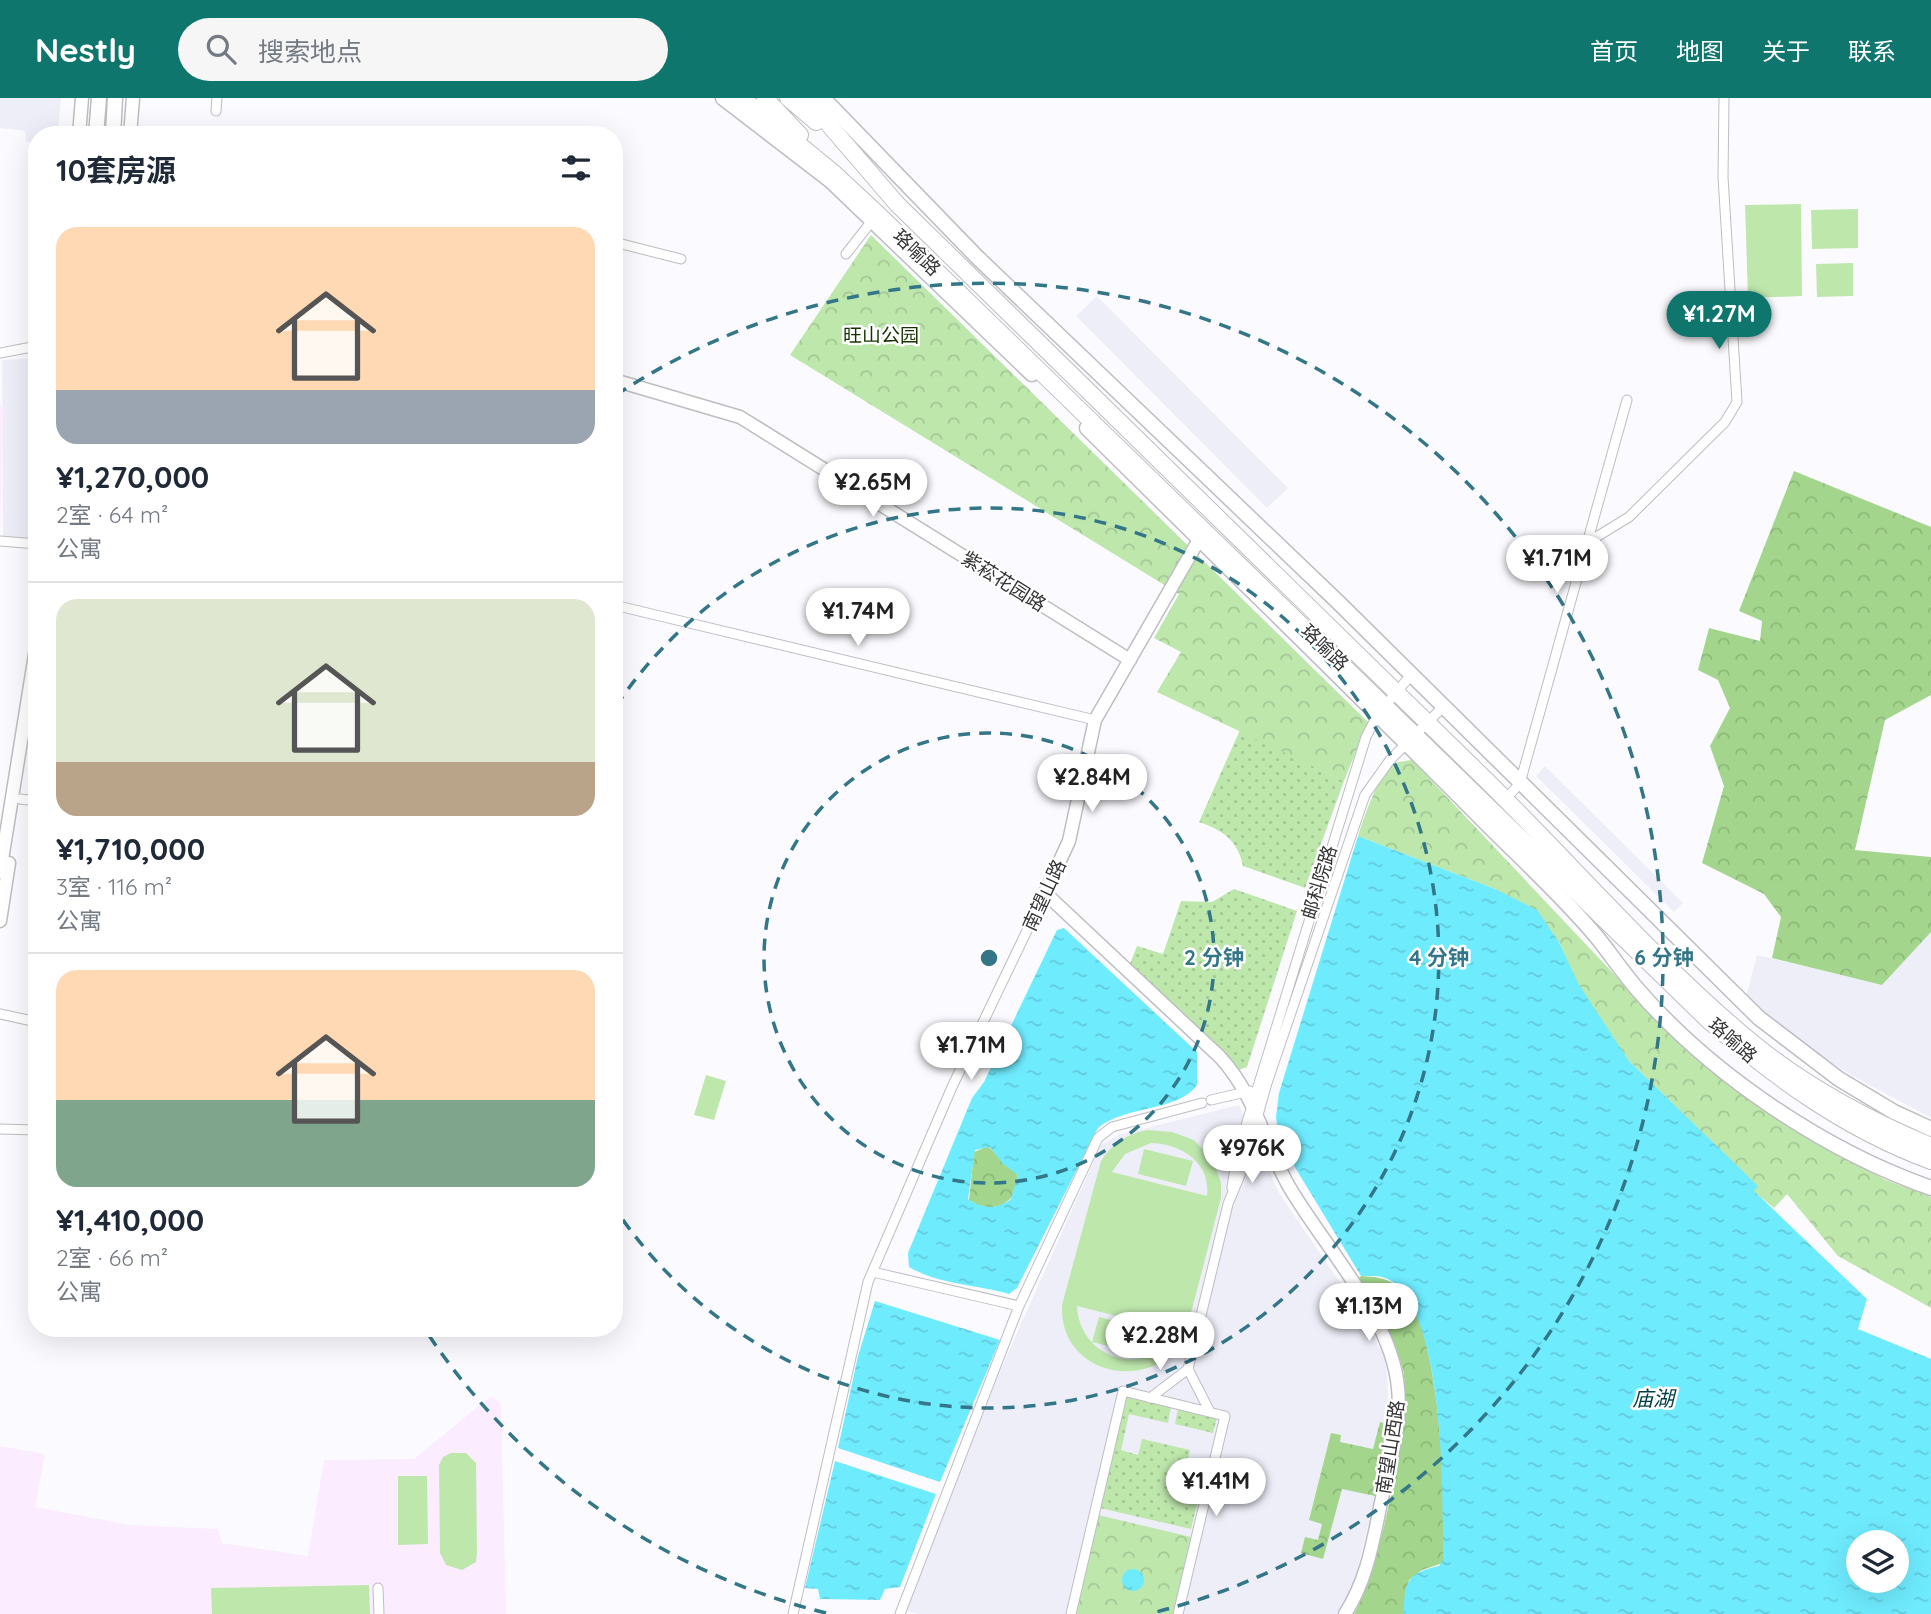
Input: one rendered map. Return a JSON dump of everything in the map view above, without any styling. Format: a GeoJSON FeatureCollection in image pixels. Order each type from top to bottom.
{"type":"FeatureCollection","features":[{"type":"Feature","properties":{"kind":"highway","name":"珞喻路"},"geometry":{"type":"LineString","coordinates":[[741,98],[835,174],[875,218],[1411,739],[1745,1052],[1779,1079],[1832,1114],[1883,1142],[1931,1161]]}},
{"type":"Feature","properties":{"kind":"highway"},"geometry":{"type":"LineString","coordinates":[[765,98],[835,174]]}},
{"type":"Feature","properties":{"kind":"highway"},"geometry":{"type":"LineString","coordinates":[[788,98],[847,149]]}},
{"type":"Feature","properties":{"kind":"highway","name":"珞喻路"},"geometry":{"type":"LineString","coordinates":[[806,98],[847,149],[897,204],[1506,799],[1716,1011],[1756,1045],[1838,1100],[1931,1146]]}},
{"type":"Feature","properties":{"kind":"main road"},"geometry":{"type":"LineString","coordinates":[[97,126],[99,98]]}},
{"type":"Feature","properties":{"kind":"main road"},"geometry":{"type":"LineString","coordinates":[[113,126],[115,98]]}},
{"type":"Feature","properties":{"kind":"main road"},"geometry":{"type":"LineString","coordinates":[[723,98],[875,218]]}},
{"type":"Feature","properties":{"kind":"main road"},"geometry":{"type":"LineString","coordinates":[[823,98],[977,257],[1785,1040],[1849,1086],[1931,1129]]}},
{"type":"Feature","properties":{"kind":"main road"},"geometry":{"type":"LineString","coordinates":[[1411,739],[1596,936],[1639,991],[1694,1046],[1752,1091],[1818,1134],[1865,1160],[1931,1188]]}},
{"type":"Feature","properties":{"kind":"street"},"geometry":{"type":"LineString","coordinates":[[80,126],[82,98]]}},
{"type":"Feature","properties":{"kind":"street"},"geometry":{"type":"LineString","coordinates":[[131,126],[133,98]]}},
{"type":"Feature","properties":{"kind":"street"},"geometry":{"type":"LineString","coordinates":[[216,111],[217,98]]}},
{"type":"Feature","properties":{"kind":"street"},"geometry":{"type":"LineString","coordinates":[[1585,550],[1598,536],[1629,517],[1725,422],[1737,402],[1723,177],[1724,98]]}},
{"type":"Feature","properties":{"kind":"street"},"geometry":{"type":"LineString","coordinates":[[846,254],[875,218]]}},
{"type":"Feature","properties":{"kind":"street"},"geometry":{"type":"LineString","coordinates":[[623,244],[681,259]]}},
{"type":"Feature","properties":{"kind":"street"},"geometry":{"type":"LineString","coordinates":[[0,353],[28,348]]}},
{"type":"Feature","properties":{"kind":"street","name":"紫菘花园路"},"geometry":{"type":"LineString","coordinates":[[623,383],[740,417],[1130,660]]}},
{"type":"Feature","properties":{"kind":"street"},"geometry":{"type":"LineString","coordinates":[[1506,799],[1520,783],[1627,400]]}},
{"type":"Feature","properties":{"kind":"street","name":"南望山路"},"geometry":{"type":"LineString","coordinates":[[793,1614],[868,1282],[952,1087],[1069,841],[1095,720],[1202,535]]}},
{"type":"Feature","properties":{"kind":"street"},"geometry":{"type":"LineString","coordinates":[[0,540],[28,543]]}},
{"type":"Feature","properties":{"kind":"street"},"geometry":{"type":"LineString","coordinates":[[623,607],[1095,720]]}},
{"type":"Feature","properties":{"kind":"street","name":"邮科院路"},"geometry":{"type":"LineString","coordinates":[[1254,1094],[1344,800],[1366,737],[1381,710],[1411,675]]}},
{"type":"Feature","properties":{"kind":"street"},"geometry":{"type":"LineString","coordinates":[[0,872],[28,698]]}},
{"type":"Feature","properties":{"kind":"street"},"geometry":{"type":"LineString","coordinates":[[1150,1398],[1188,1369],[1254,1094],[1361,803],[1381,771],[1443,707]]}},
{"type":"Feature","properties":{"kind":"street"},"geometry":{"type":"LineString","coordinates":[[0,921],[28,751]]}},
{"type":"Feature","properties":{"kind":"street"},"geometry":{"type":"LineString","coordinates":[[20,799],[28,800]]}},
{"type":"Feature","properties":{"kind":"street","name":"南望山西路"},"geometry":{"type":"LineString","coordinates":[[1045,893],[1220,1057],[1254,1094],[1257,1115],[1288,1185],[1385,1338],[1397,1379],[1399,1399],[1394,1441],[1369,1562],[1362,1585],[1345,1614]]}},
{"type":"Feature","properties":{"kind":"street"},"geometry":{"type":"LineString","coordinates":[[0,1014],[28,1020]]}},
{"type":"Feature","properties":{"kind":"street"},"geometry":{"type":"LineString","coordinates":[[900,1614],[1019,1306],[1089,1155],[1102,1133],[1207,1102],[1254,1094]]}},
{"type":"Feature","properties":{"kind":"street"},"geometry":{"type":"LineString","coordinates":[[1241,1157],[1257,1115]]}},
{"type":"Feature","properties":{"kind":"street"},"geometry":{"type":"LineString","coordinates":[[0,1129],[28,1130]]}},
{"type":"Feature","properties":{"kind":"street"},"geometry":{"type":"LineString","coordinates":[[873,1272],[1019,1306]]}},
{"type":"Feature","properties":{"kind":"street"},"geometry":{"type":"LineString","coordinates":[[1188,1369],[1210,1412]]}},
{"type":"Feature","properties":{"kind":"street"},"geometry":{"type":"LineString","coordinates":[[1071,1614],[1123,1391],[1225,1416],[1178,1614]]}},
{"type":"Feature","properties":{"kind":"street"},"geometry":{"type":"LineString","coordinates":[[378,1588],[379,1614]]}},
{"type":"Feature","properties":{"kind":"shaded area"},"geometry":{"type":"Polygon","coordinates":[[[0,98],[61,98],[59,126],[28,126],[28,142],[25,131],[0,128],[0,98]]]}},
{"type":"Feature","properties":{"kind":"shaded area"},"geometry":{"type":"Polygon","coordinates":[[[1097,296],[1288,488],[1267,508],[1076,316],[1097,296]]]}},
{"type":"Feature","properties":{"kind":"shaded area"},"geometry":{"type":"Polygon","coordinates":[[[28,359],[28,539],[3,537],[2,360],[28,359]]]}},
{"type":"Feature","properties":{"kind":"shaded area"},"geometry":{"type":"Polygon","coordinates":[[[0,404],[3,408],[0,542],[0,404]]]}},
{"type":"Feature","properties":{"kind":"shaded area"},"geometry":{"type":"Polygon","coordinates":[[[1545,766],[1683,903],[1674,912],[1536,776],[1545,766]]]}},
{"type":"Feature","properties":{"kind":"shaded area"},"geometry":{"type":"Polygon","coordinates":[[[1931,932],[1931,1118],[1849,1074],[1778,1026],[1746,997],[1757,955],[1882,985],[1931,932]]]}},
{"type":"Feature","properties":{"kind":"shaded area"},"geometry":{"type":"Polygon","coordinates":[[[1239,1105],[1279,1193],[1365,1319],[1386,1360],[1389,1410],[1384,1459],[1351,1596],[1340,1614],[918,1614],[907,1611],[979,1418],[1101,1145],[1118,1135],[1239,1105]]]}},
{"type":"Feature","properties":{"kind":"shaded area"},"geometry":{"type":"Polygon","coordinates":[[[491,1396],[501,1404],[506,1614],[0,1614],[0,1446],[45,1454],[35,1507],[130,1525],[218,1529],[222,1543],[308,1556],[324,1460],[414,1459],[491,1396]]]}},
{"type":"Feature","properties":{"kind":"green space"},"geometry":{"type":"Polygon","coordinates":[[[1801,204],[1802,296],[1748,298],[1745,205],[1801,204]]]}},
{"type":"Feature","properties":{"kind":"green space"},"geometry":{"type":"Polygon","coordinates":[[[1858,209],[1858,248],[1812,249],[1811,210],[1858,209]]]}},
{"type":"Feature","properties":{"kind":"green space","name":"旺山公园"},"geometry":{"type":"Polygon","coordinates":[[[871,235],[1368,722],[1344,781],[1157,692],[1181,652],[1154,638],[1179,594],[790,355],[871,235]]]}},
{"type":"Feature","properties":{"kind":"green space"},"geometry":{"type":"Polygon","coordinates":[[[1853,263],[1853,296],[1817,297],[1816,264],[1853,263]]]}},
{"type":"Feature","properties":{"kind":"green space"},"geometry":{"type":"Polygon","coordinates":[[[1794,471],[1931,527],[1931,695],[1885,720],[1855,850],[1931,857],[1931,932],[1882,985],[1772,958],[1781,917],[1764,894],[1702,863],[1724,786],[1710,746],[1730,708],[1718,680],[1698,670],[1709,628],[1760,641],[1762,621],[1739,611],[1794,471]]]}},
{"type":"Feature","properties":{"kind":"green space"},"geometry":{"type":"Polygon","coordinates":[[[1240,730],[1344,781],[1305,888],[1243,866],[1237,849],[1228,837],[1199,822],[1240,730]]]}},
{"type":"Feature","properties":{"kind":"green space"},"geometry":{"type":"Polygon","coordinates":[[[1412,760],[1647,1009],[1713,1072],[1821,1146],[1886,1180],[1931,1197],[1931,1308],[1838,1256],[1787,1194],[1774,1208],[1753,1191],[1757,1186],[1629,1061],[1577,983],[1559,942],[1495,889],[1358,836],[1372,796],[1383,776],[1396,763],[1412,760]]]}},
{"type":"Feature","properties":{"kind":"green space"},"geometry":{"type":"Polygon","coordinates":[[[1234,889],[1297,911],[1247,1067],[1239,1070],[1130,964],[1137,946],[1163,954],[1181,901],[1212,902],[1234,889]]]}},
{"type":"Feature","properties":{"kind":"green space"},"geometry":{"type":"Polygon","coordinates":[[[706,1075],[726,1081],[714,1120],[694,1115],[706,1075]]]}},
{"type":"Feature","properties":{"kind":"green space"},"geometry":{"type":"Polygon","coordinates":[[[1140,1132],[1172,1132],[1194,1140],[1213,1160],[1221,1183],[1221,1198],[1180,1355],[1174,1353],[1157,1364],[1138,1370],[1119,1371],[1101,1366],[1085,1357],[1072,1344],[1064,1326],[1062,1305],[1101,1161],[1115,1145],[1140,1132]],[[1151,1143],[1125,1154],[1112,1172],[1207,1196],[1204,1174],[1192,1157],[1173,1147],[1151,1143]],[[1077,1306],[1081,1324],[1089,1339],[1102,1351],[1117,1358],[1148,1356],[1161,1347],[1172,1331],[1172,1330],[1077,1306]]]}},
{"type":"Feature","properties":{"kind":"green space"},"geometry":{"type":"Polygon","coordinates":[[[988,1146],[1018,1175],[1012,1197],[1002,1205],[991,1207],[969,1200],[974,1152],[988,1146]]]}},
{"type":"Feature","properties":{"kind":"green space"},"geometry":{"type":"Polygon","coordinates":[[[1144,1149],[1193,1161],[1186,1186],[1138,1174],[1144,1149]]]}},
{"type":"Feature","properties":{"kind":"green space"},"geometry":{"type":"Polygon","coordinates":[[[1361,1276],[1380,1278],[1405,1293],[1417,1314],[1434,1382],[1444,1503],[1443,1563],[1422,1570],[1409,1580],[1404,1614],[1354,1614],[1373,1566],[1383,1531],[1398,1456],[1405,1392],[1403,1370],[1395,1346],[1355,1282],[1361,1276]]]}},
{"type":"Feature","properties":{"kind":"green space"},"geometry":{"type":"Polygon","coordinates":[[[1099,1317],[1147,1329],[1141,1354],[1092,1342],[1099,1317]]]}},
{"type":"Feature","properties":{"kind":"green space"},"geometry":{"type":"Polygon","coordinates":[[[1126,1396],[1171,1407],[1168,1423],[1129,1414],[1121,1450],[1138,1455],[1142,1439],[1190,1450],[1187,1466],[1205,1470],[1191,1529],[1100,1508],[1126,1396]]]}},
{"type":"Feature","properties":{"kind":"green space"},"geometry":{"type":"Polygon","coordinates":[[[1178,1408],[1217,1417],[1213,1433],[1175,1424],[1178,1408]]]}},
{"type":"Feature","properties":{"kind":"green space"},"geometry":{"type":"Polygon","coordinates":[[[1380,1422],[1387,1424],[1375,1496],[1342,1489],[1323,1559],[1301,1553],[1305,1537],[1318,1540],[1322,1524],[1309,1520],[1331,1433],[1341,1435],[1340,1442],[1373,1449],[1380,1422]]]}},
{"type":"Feature","properties":{"kind":"green space"},"geometry":{"type":"Polygon","coordinates":[[[451,1453],[466,1453],[476,1463],[476,1562],[462,1570],[446,1565],[440,1553],[439,1465],[443,1457],[451,1453]]]}},
{"type":"Feature","properties":{"kind":"green space"},"geometry":{"type":"Polygon","coordinates":[[[398,1476],[427,1476],[428,1544],[398,1545],[398,1476]]]}},
{"type":"Feature","properties":{"kind":"green space"},"geometry":{"type":"Polygon","coordinates":[[[1098,1515],[1191,1537],[1173,1614],[1074,1614],[1098,1515]]]}},
{"type":"Feature","properties":{"kind":"green space"},"geometry":{"type":"Polygon","coordinates":[[[369,1585],[370,1614],[212,1614],[211,1588],[369,1585]]]}},
{"type":"Feature","properties":{"kind":"water","name":"庙湖"},"geometry":{"type":"Polygon","coordinates":[[[1358,836],[1495,889],[1537,910],[1559,942],[1578,983],[1629,1061],[1758,1186],[1754,1191],[1867,1299],[1858,1329],[1931,1359],[1931,1614],[1404,1614],[1405,1594],[1410,1581],[1420,1572],[1439,1566],[1443,1560],[1441,1452],[1431,1365],[1421,1327],[1407,1297],[1388,1279],[1361,1276],[1279,1141],[1276,1117],[1279,1093],[1358,836]]]}},
{"type":"Feature","properties":{"kind":"water"},"geometry":{"type":"Polygon","coordinates":[[[1064,928],[1197,1052],[1197,1085],[1177,1100],[1122,1115],[1098,1128],[1017,1288],[1009,1294],[945,1281],[921,1273],[909,1267],[908,1253],[972,1098],[984,1082],[1057,930],[1064,928]],[[990,1147],[975,1150],[968,1199],[989,1207],[1011,1199],[1018,1175],[1003,1164],[990,1147]]]}},
{"type":"Feature","properties":{"kind":"water"},"geometry":{"type":"Polygon","coordinates":[[[875,1301],[1000,1340],[940,1482],[838,1448],[858,1356],[875,1301]]]}},
{"type":"Feature","properties":{"kind":"water"},"geometry":{"type":"Polygon","coordinates":[[[835,1461],[936,1494],[900,1587],[885,1589],[880,1600],[820,1599],[818,1589],[805,1588],[835,1461]]]}},
{"type":"Feature","properties":{"kind":"water"},"geometry":{"type":"Polygon","coordinates":[[[1133,1569],[1141,1572],[1144,1580],[1141,1588],[1133,1591],[1125,1588],[1122,1580],[1125,1572],[1133,1569]]]}}]}
